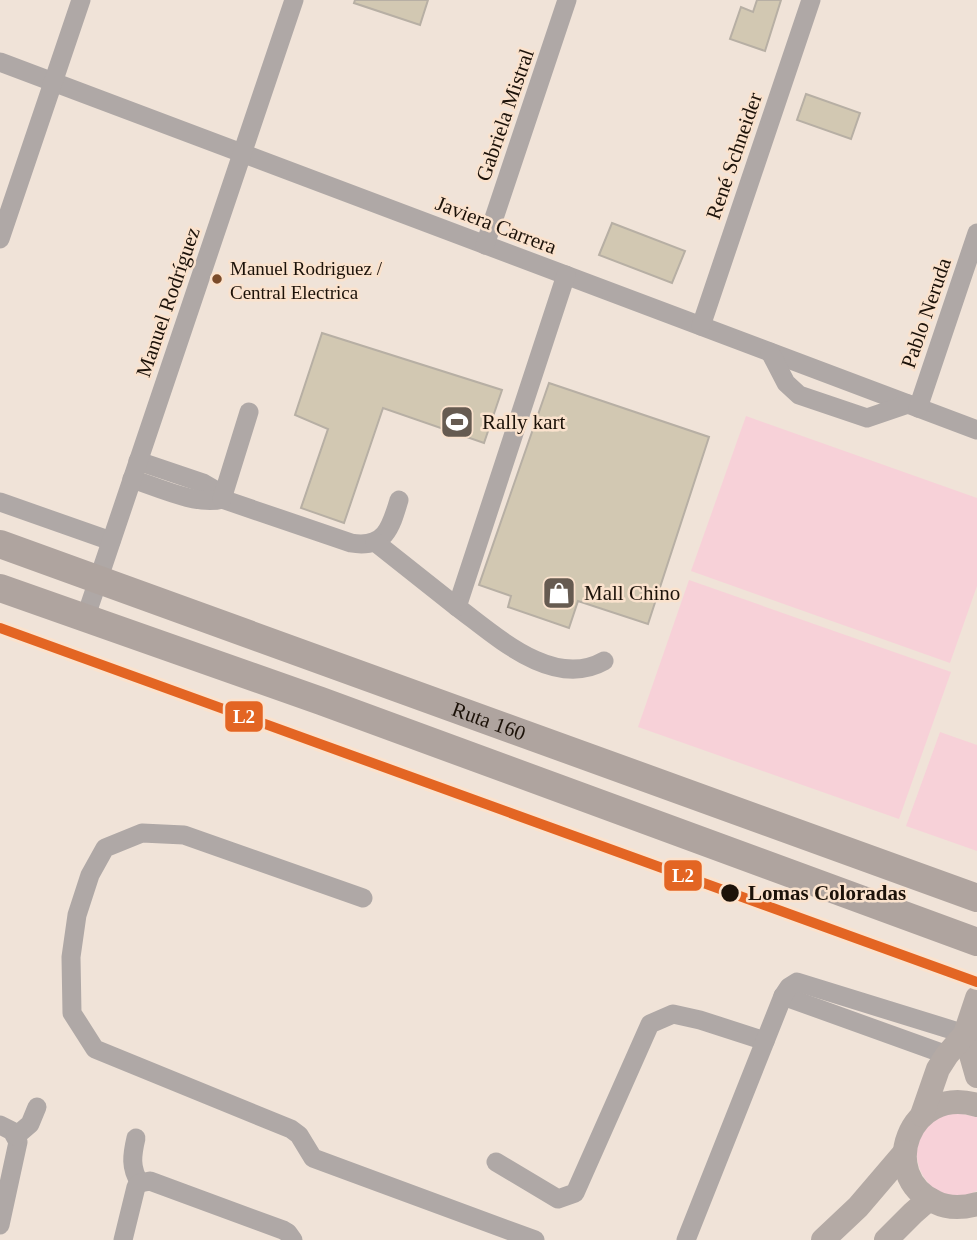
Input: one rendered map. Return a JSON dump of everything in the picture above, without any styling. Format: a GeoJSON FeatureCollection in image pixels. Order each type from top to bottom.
{"type":"FeatureCollection","features":[{"type":"Feature","properties":{"kind":"highway","name":"Ruta 160"},"geometry":{"type":"LineString","coordinates":[[0,544],[977,898]]}},
{"type":"Feature","properties":{"kind":"highway","name":"Ruta 160"},"geometry":{"type":"LineString","coordinates":[[0,588],[321,701],[977,942]]}},
{"type":"Feature","properties":{"kind":"main road"},"geometry":{"type":"LineString","coordinates":[[977,998],[965,1034],[947,1055],[935,1076],[922,1115],[910,1132],[905,1152],[909,1174],[929,1199],[951,1207],[977,1204]]}},
{"type":"Feature","properties":{"kind":"main road"},"geometry":{"type":"LineString","coordinates":[[965,1034],[977,1076]]}},
{"type":"Feature","properties":{"kind":"main road"},"geometry":{"type":"LineString","coordinates":[[922,1115],[932,1108],[955,1101],[977,1105]]}},
{"type":"Feature","properties":{"kind":"main road"},"geometry":{"type":"LineString","coordinates":[[823,1240],[839,1232],[905,1152]]}},
{"type":"Feature","properties":{"kind":"main road"},"geometry":{"type":"LineString","coordinates":[[886,1240],[929,1199]]}},
{"type":"Feature","properties":{"kind":"street"},"geometry":{"type":"LineString","coordinates":[[0,239],[81,0]]}},
{"type":"Feature","properties":{"kind":"street","name":"Manuel Rodríguez"},"geometry":{"type":"LineString","coordinates":[[85,619],[294,0]]}},
{"type":"Feature","properties":{"kind":"street","name":"Gabriela Mistral"},"geometry":{"type":"LineString","coordinates":[[485,245],[568,0]]}},
{"type":"Feature","properties":{"kind":"street","name":"René Schneider"},"geometry":{"type":"LineString","coordinates":[[701,326],[811,0]]}},
{"type":"Feature","properties":{"kind":"street","name":"Javiera Carrera"},"geometry":{"type":"LineString","coordinates":[[0,62],[977,430]]}},
{"type":"Feature","properties":{"kind":"street","name":"Pablo Neruda"},"geometry":{"type":"LineString","coordinates":[[913,406],[977,233]]}},
{"type":"Feature","properties":{"kind":"street"},"geometry":{"type":"LineString","coordinates":[[457,607],[566,275]]}},
{"type":"Feature","properties":{"kind":"street"},"geometry":{"type":"LineString","coordinates":[[770,352],[786,383],[799,396],[867,418],[913,406]]}},
{"type":"Feature","properties":{"kind":"street"},"geometry":{"type":"LineString","coordinates":[[222,499],[249,412]]}},
{"type":"Feature","properties":{"kind":"street"},"geometry":{"type":"LineString","coordinates":[[135,470],[203,483],[222,499],[360,545],[376,542],[388,531],[399,500]]}},
{"type":"Feature","properties":{"kind":"street"},"geometry":{"type":"LineString","coordinates":[[0,502],[111,541]]}},
{"type":"Feature","properties":{"kind":"street"},"geometry":{"type":"LineString","coordinates":[[376,542],[514,649],[554,667],[579,670],[604,661]]}},
{"type":"Feature","properties":{"kind":"street"},"geometry":{"type":"LineString","coordinates":[[363,898],[184,835],[142,832],[105,848],[90,875],[78,915],[71,957],[72,1013],[95,1049],[291,1129],[299,1135],[313,1158],[535,1240]]}},
{"type":"Feature","properties":{"kind":"street"},"geometry":{"type":"LineString","coordinates":[[686,1240],[783,996],[789,987],[797,982],[965,1034]]}},
{"type":"Feature","properties":{"kind":"street"},"geometry":{"type":"LineString","coordinates":[[783,996],[947,1055]]}},
{"type":"Feature","properties":{"kind":"street"},"geometry":{"type":"LineString","coordinates":[[496,1162],[558,1199],[575,1193],[650,1024],[673,1014],[765,1041]]}},
{"type":"Feature","properties":{"kind":"street"},"geometry":{"type":"LineString","coordinates":[[0,1225],[18,1148],[18,1142],[8,1131],[30,1124],[37,1107]]}},
{"type":"Feature","properties":{"kind":"street"},"geometry":{"type":"LineString","coordinates":[[136,1138],[132,1165],[140,1183]]}},
{"type":"Feature","properties":{"kind":"street"},"geometry":{"type":"LineString","coordinates":[[123,1240],[133,1193],[140,1183],[150,1181],[288,1233],[293,1240]]}},
{"type":"Feature","properties":{"kind":"shaded area"},"geometry":{"type":"Polygon","coordinates":[[[746,416],[977,498],[977,586],[950,663],[691,571],[746,416]]]}},
{"type":"Feature","properties":{"kind":"shaded area"},"geometry":{"type":"Polygon","coordinates":[[[689,580],[951,672],[899,819],[638,727],[689,580]]]}},
{"type":"Feature","properties":{"kind":"shaded area"},"geometry":{"type":"Polygon","coordinates":[[[940,732],[977,745],[977,851],[906,826],[940,732]]]}},
{"type":"Feature","properties":{"kind":"shaded area"},"geometry":{"type":"Polygon","coordinates":[[[953,1112],[977,1117],[977,1191],[958,1196],[942,1193],[929,1183],[920,1170],[917,1154],[921,1137],[932,1123],[953,1112]]]}},
{"type":"Feature","properties":{"kind":"building"},"geometry":{"type":"Polygon","coordinates":[[[355,0],[428,0],[420,25],[354,3],[355,0]]]}},
{"type":"Feature","properties":{"kind":"building"},"geometry":{"type":"Polygon","coordinates":[[[757,0],[781,0],[765,51],[730,39],[741,7],[753,12],[757,0]]]}},
{"type":"Feature","properties":{"kind":"building"},"geometry":{"type":"Polygon","coordinates":[[[806,94],[860,113],[851,139],[797,120],[806,94]]]}},
{"type":"Feature","properties":{"kind":"building"},"geometry":{"type":"Polygon","coordinates":[[[612,223],[685,251],[672,283],[599,255],[612,223]]]}},
{"type":"Feature","properties":{"kind":"building","name":"Rally kart"},"geometry":{"type":"Polygon","coordinates":[[[322,333],[502,390],[484,443],[383,408],[344,523],[301,508],[328,429],[295,415],[322,333]]]}},
{"type":"Feature","properties":{"kind":"building"},"geometry":{"type":"Polygon","coordinates":[[[549,383],[709,437],[648,624],[578,601],[569,628],[508,607],[511,596],[479,585],[549,383]]]}},
{"type":"Feature","properties":{"kind":"transit line","name":"L2"},"geometry":{"type":"LineString","coordinates":[[0,628],[977,982]]}},
{"type":"Feature","properties":{"kind":"place","name":"Manuel Rodriguez / Central Electrica"},"geometry":{"type":"Point","coordinates":[217,279]}},
{"type":"Feature","properties":{"kind":"place","name":"Rally kart"},"geometry":{"type":"Point","coordinates":[457,422]}},
{"type":"Feature","properties":{"kind":"place","name":"Mall Chino"},"geometry":{"type":"Point","coordinates":[559,593]}},
{"type":"Feature","properties":{"kind":"place","name":"Lomas Coloradas"},"geometry":{"type":"Point","coordinates":[730,893]}}]}
